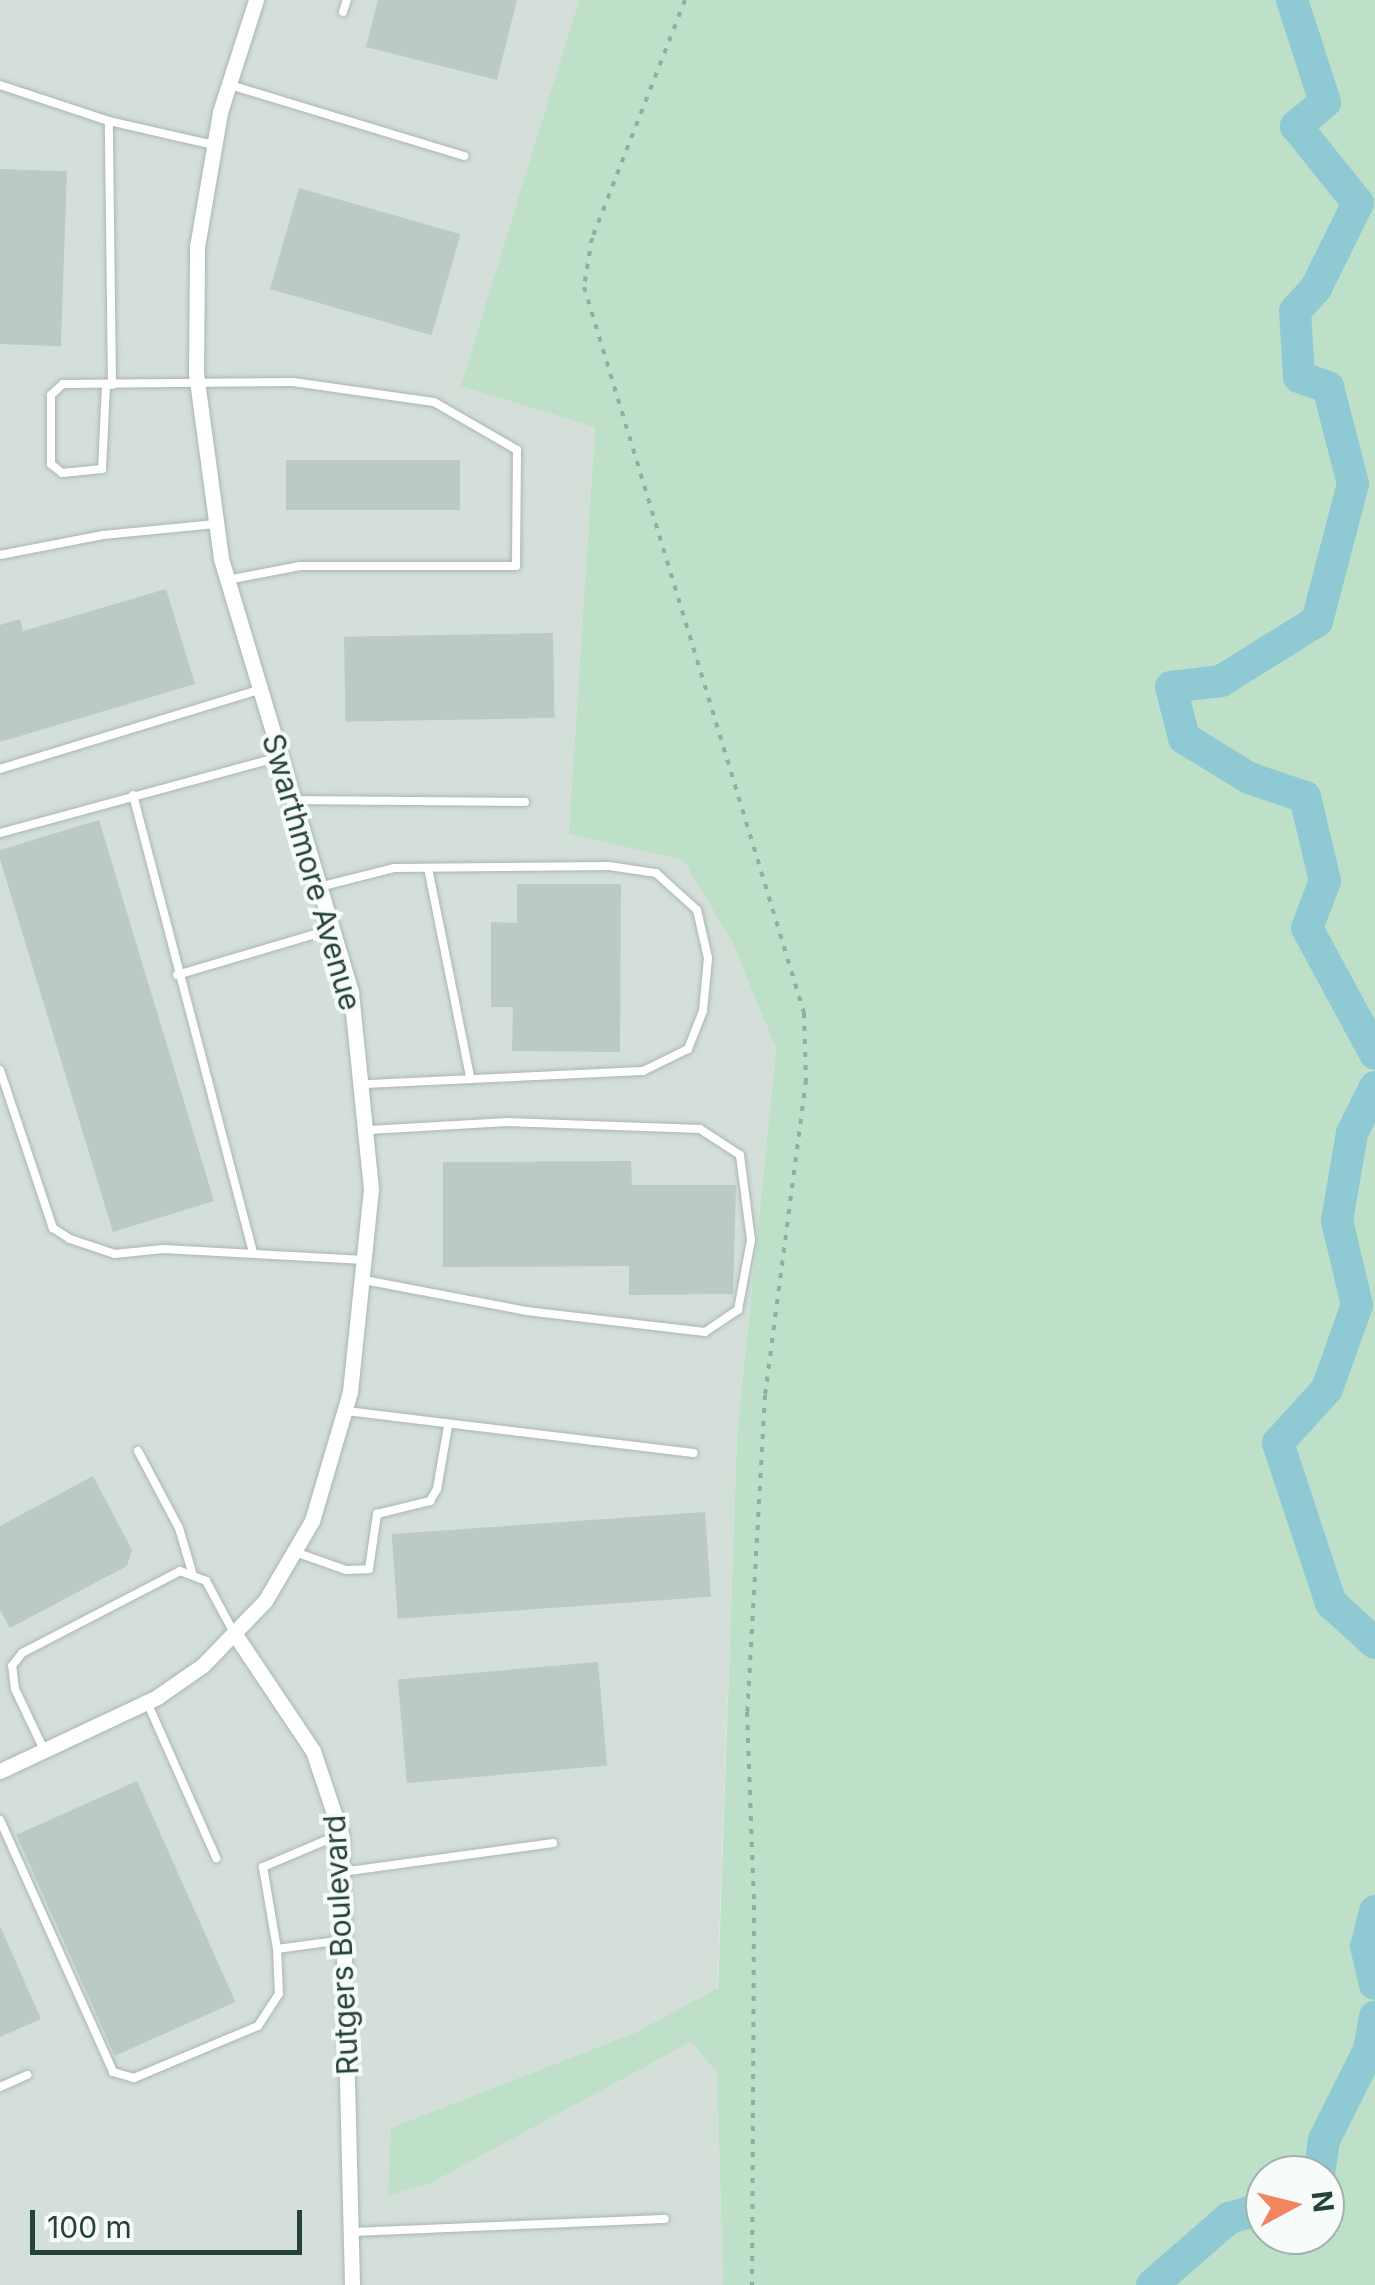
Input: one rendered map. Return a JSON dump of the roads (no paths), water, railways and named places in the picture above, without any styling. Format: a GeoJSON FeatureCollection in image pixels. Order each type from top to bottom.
{"type":"FeatureCollection","features":[{"type":"Feature","properties":{"kind":"street","name":"Swarthmore Avenue"},"geometry":{"type":"LineString","coordinates":[[0,1771],[147,1702],[203,1665],[265,1601],[296,1552],[334,1463],[346,1411],[366,1260],[369,1130],[351,992],[228,580],[214,524],[198,386],[197,247],[226,84],[256,0]]}},
{"type":"Feature","properties":{"kind":"street","name":"Rutgers Boulevard"},"geometry":{"type":"LineString","coordinates":[[234,1633],[314,1751],[341,1834],[352,2285]]}},
{"type":"Feature","properties":{"kind":"lane"},"geometry":{"type":"LineString","coordinates":[[343,12],[347,0]]}},
{"type":"Feature","properties":{"kind":"lane"},"geometry":{"type":"LineString","coordinates":[[226,84],[464,156]]}},
{"type":"Feature","properties":{"kind":"lane"},"geometry":{"type":"LineString","coordinates":[[0,85],[109,121],[214,145]]}},
{"type":"Feature","properties":{"kind":"lane"},"geometry":{"type":"LineString","coordinates":[[109,121],[109,385],[102,469],[62,473],[51,464],[51,394],[64,384],[109,385],[198,386],[293,382],[434,402],[516,450],[516,566],[300,566],[228,580]]}},
{"type":"Feature","properties":{"kind":"lane"},"geometry":{"type":"LineString","coordinates":[[0,554],[214,524]]}},
{"type":"Feature","properties":{"kind":"lane"},"geometry":{"type":"LineString","coordinates":[[0,769],[259,690]]}},
{"type":"Feature","properties":{"kind":"lane"},"geometry":{"type":"LineString","coordinates":[[0,833],[279,757]]}},
{"type":"Feature","properties":{"kind":"lane"},"geometry":{"type":"LineString","coordinates":[[133,795],[177,976],[253,1254]]}},
{"type":"Feature","properties":{"kind":"lane"},"geometry":{"type":"LineString","coordinates":[[292,800],[526,802]]}},
{"type":"Feature","properties":{"kind":"lane"},"geometry":{"type":"LineString","coordinates":[[319,887],[394,868],[610,866],[656,873],[697,910],[708,958],[703,1011],[688,1050],[642,1072],[470,1076],[363,1084]]}},
{"type":"Feature","properties":{"kind":"lane"},"geometry":{"type":"LineString","coordinates":[[428,868],[470,1076]]}},
{"type":"Feature","properties":{"kind":"lane"},"geometry":{"type":"LineString","coordinates":[[177,976],[332,929]]}},
{"type":"Feature","properties":{"kind":"lane"},"geometry":{"type":"LineString","coordinates":[[0,1070],[54,1228],[115,1254],[253,1254],[366,1260]]}},
{"type":"Feature","properties":{"kind":"lane"},"geometry":{"type":"LineString","coordinates":[[364,1280],[526,1311],[704,1332],[738,1310],[750,1240],[740,1155],[700,1129],[507,1122],[369,1130]]}},
{"type":"Feature","properties":{"kind":"lane"},"geometry":{"type":"LineString","coordinates":[[346,1411],[693,1453]]}},
{"type":"Feature","properties":{"kind":"lane"},"geometry":{"type":"LineString","coordinates":[[296,1552],[346,1570],[369,1569],[377,1514],[430,1501],[437,1489],[448,1426]]}},
{"type":"Feature","properties":{"kind":"lane"},"geometry":{"type":"LineString","coordinates":[[138,1451],[179,1528],[192,1572]]}},
{"type":"Feature","properties":{"kind":"lane"},"geometry":{"type":"LineString","coordinates":[[45,1752],[16,1689],[12,1666],[22,1653],[180,1571],[192,1572],[206,1581],[234,1633]]}},
{"type":"Feature","properties":{"kind":"lane"},"geometry":{"type":"LineString","coordinates":[[147,1702],[216,1858]]}},
{"type":"Feature","properties":{"kind":"lane"},"geometry":{"type":"LineString","coordinates":[[0,1820],[113,2072],[134,2078],[258,2026],[279,1994],[277,1949],[263,1867],[341,1834]]}},
{"type":"Feature","properties":{"kind":"lane"},"geometry":{"type":"LineString","coordinates":[[342,1872],[554,1843]]}},
{"type":"Feature","properties":{"kind":"lane"},"geometry":{"type":"LineString","coordinates":[[277,1949],[344,1940]]}},
{"type":"Feature","properties":{"kind":"lane"},"geometry":{"type":"LineString","coordinates":[[0,2087],[28,2074]]}},
{"type":"Feature","properties":{"kind":"lane"},"geometry":{"type":"LineString","coordinates":[[350,2232],[665,2219]]}},
{"type":"Feature","properties":{"kind":"waterway"},"geometry":{"type":"LineString","coordinates":[[1292,0],[1325,102],[1296,126],[1358,203],[1316,288],[1295,311],[1299,377],[1328,387],[1353,484],[1317,621],[1221,681],[1171,687],[1184,738],[1249,778],[1305,797],[1325,881],[1307,928],[1375,1054]]}},
{"type":"Feature","properties":{"kind":"waterway"},"geometry":{"type":"LineString","coordinates":[[1375,1087],[1352,1133],[1337,1221],[1357,1305],[1327,1389],[1278,1443],[1331,1603],[1375,1643]]}},
{"type":"Feature","properties":{"kind":"waterway"},"geometry":{"type":"LineString","coordinates":[[1375,1911],[1366,1946],[1375,1984]]}},
{"type":"Feature","properties":{"kind":"waterway"},"geometry":{"type":"LineString","coordinates":[[1322,2155],[1324,2140],[1369,2050],[1375,2017]]}},
{"type":"Feature","properties":{"kind":"waterway"},"geometry":{"type":"LineString","coordinates":[[1152,2285],[1229,2218],[1245,2214]]}}]}
